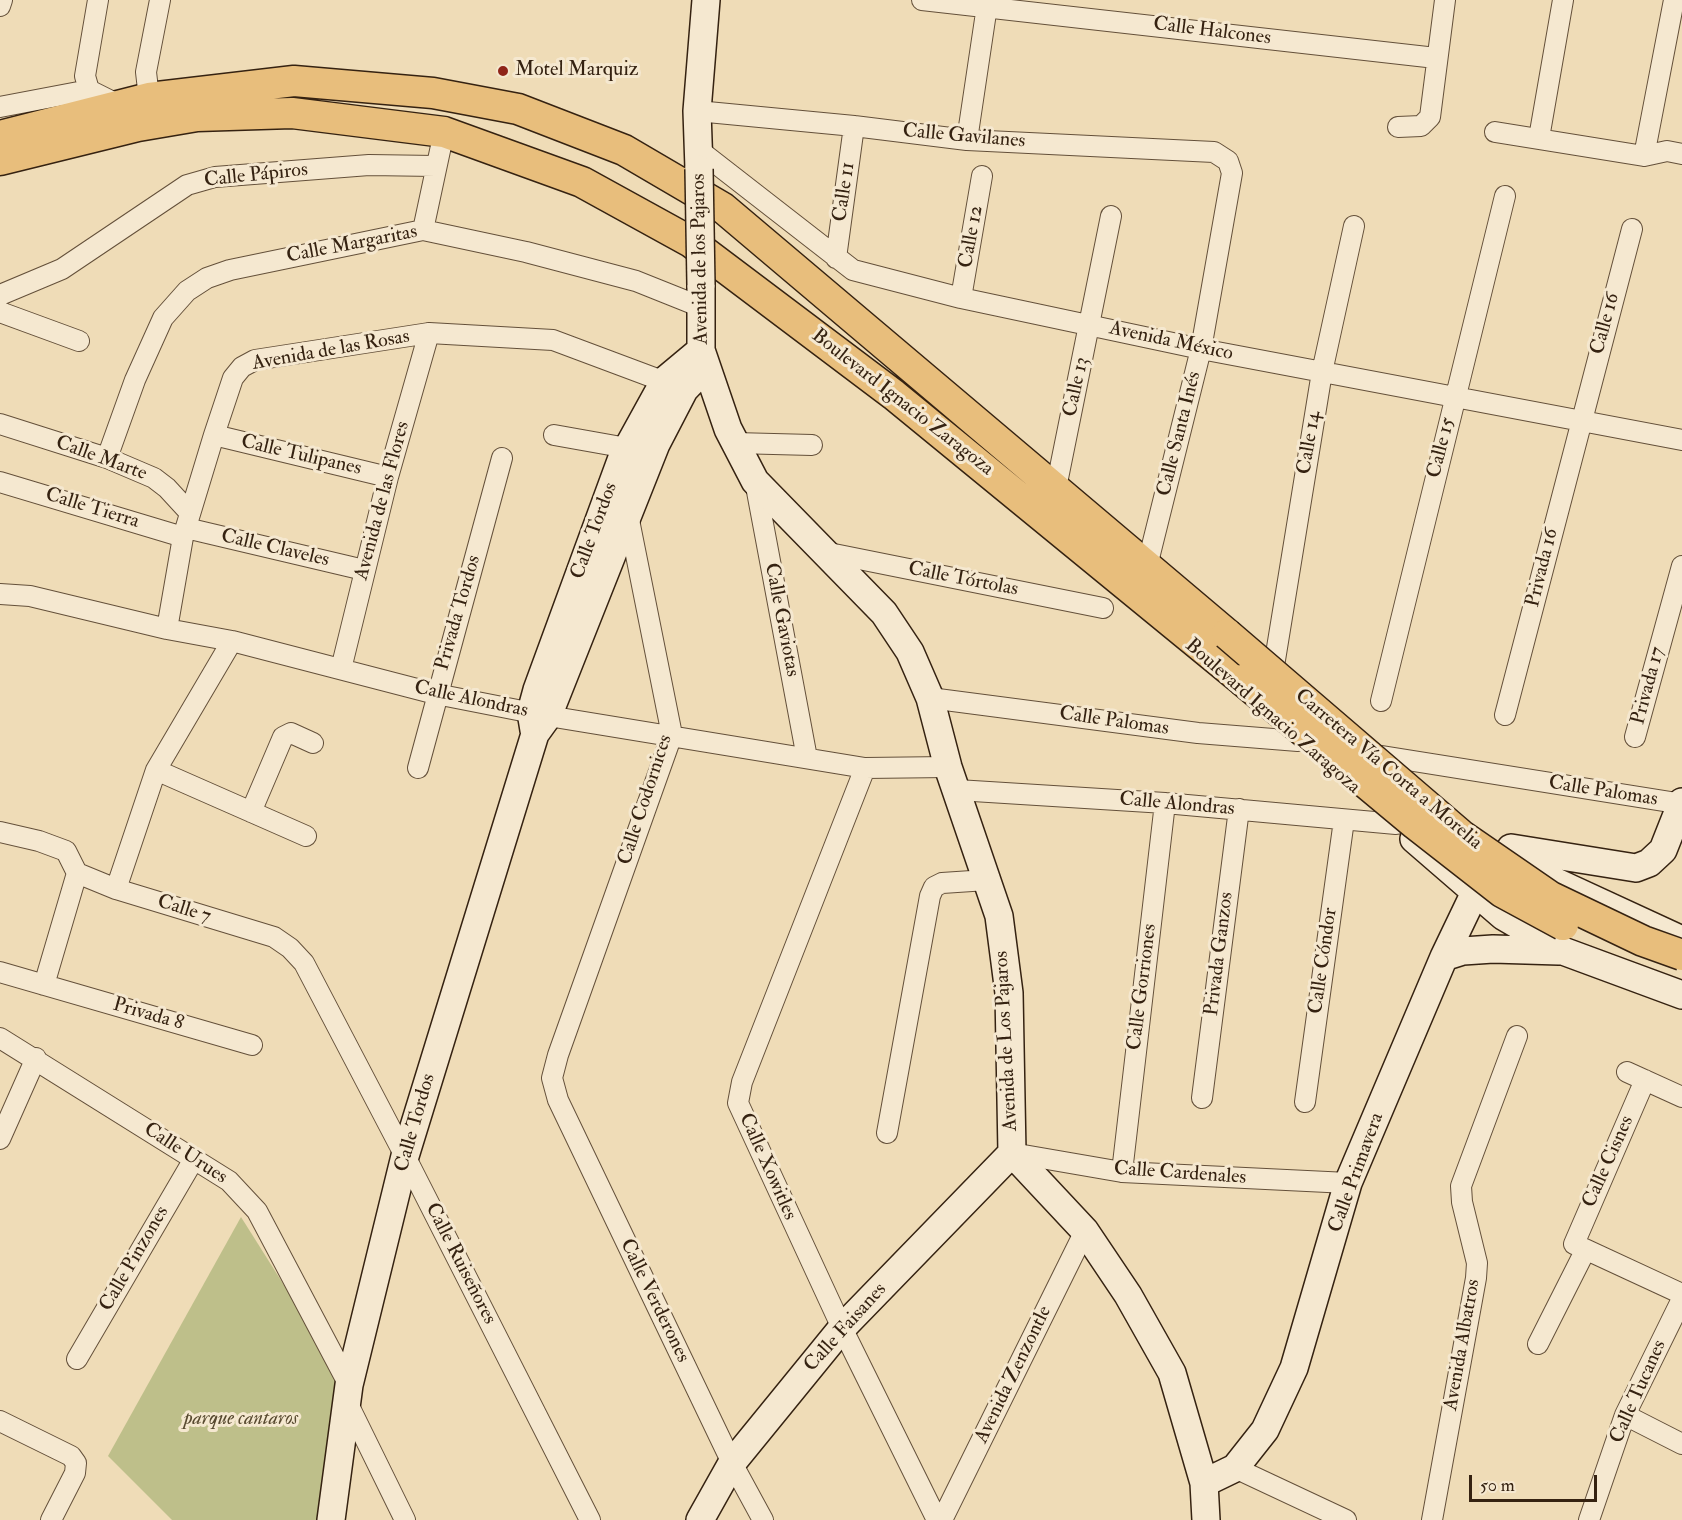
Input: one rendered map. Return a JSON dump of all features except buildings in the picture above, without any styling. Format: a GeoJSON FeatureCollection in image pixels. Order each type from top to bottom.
{"type":"FeatureCollection","features":[{"type":"Feature","properties":{"kind":"main road","name":"Boulevard Ignacio Zaragoza"},"geometry":{"type":"LineString","coordinates":[[0,136],[149,98],[294,81],[433,93],[518,109],[624,150],[723,208],[1147,566],[1165,598]]}},
{"type":"Feature","properties":{"kind":"main road","name":"Boulevard Ignacio Zaragoza"},"geometry":{"type":"LineString","coordinates":[[0,160],[138,126],[197,116],[292,113],[444,132],[582,182],[691,242],[1165,598]]}},
{"type":"Feature","properties":{"kind":"main road","name":"Carretera Vía Corta a Morelia"},"geometry":{"type":"LineString","coordinates":[[1165,598],[1227,634],[1461,835],[1551,897],[1643,941],[1682,955]]}},
{"type":"Feature","properties":{"kind":"main road","name":"Carretera Vía Corta a Morelia"},"geometry":{"type":"LineString","coordinates":[[1165,598],[1242,680],[1415,824],[1502,892],[1549,919],[1682,977]]}},
{"type":"Feature","properties":{"kind":"street"},"geometry":{"type":"LineString","coordinates":[[0,6],[2,0]]}},
{"type":"Feature","properties":{"kind":"street"},"geometry":{"type":"LineString","coordinates":[[89,90],[85,76],[98,0]]}},
{"type":"Feature","properties":{"kind":"street"},"geometry":{"type":"LineString","coordinates":[[149,98],[147,72],[160,0]]}},
{"type":"Feature","properties":{"kind":"street","name":"Avenida de los Pajaros"},"geometry":{"type":"LineString","coordinates":[[706,0],[698,111],[704,358],[735,443],[755,481],[823,552]]}},
{"type":"Feature","properties":{"kind":"street","name":"Calle Halcones"},"geometry":{"type":"LineString","coordinates":[[922,0],[1437,58]]}},
{"type":"Feature","properties":{"kind":"street"},"geometry":{"type":"LineString","coordinates":[[1398,127],[1421,126],[1430,117],[1445,0]]}},
{"type":"Feature","properties":{"kind":"street"},"geometry":{"type":"LineString","coordinates":[[1539,138],[1563,0]]}},
{"type":"Feature","properties":{"kind":"street"},"geometry":{"type":"LineString","coordinates":[[1644,156],[1674,0]]}},
{"type":"Feature","properties":{"kind":"street"},"geometry":{"type":"LineString","coordinates":[[967,140],[987,6]]}},
{"type":"Feature","properties":{"kind":"street"},"geometry":{"type":"LineString","coordinates":[[292,113],[294,81]]}},
{"type":"Feature","properties":{"kind":"street"},"geometry":{"type":"LineString","coordinates":[[0,107],[89,90],[119,105]]}},
{"type":"Feature","properties":{"kind":"street","name":"Calle Gavilanes"},"geometry":{"type":"LineString","coordinates":[[698,111],[854,126],[967,140],[1214,152],[1228,161]]}},
{"type":"Feature","properties":{"kind":"street","name":"Calle 11"},"geometry":{"type":"LineString","coordinates":[[836,258],[854,126]]}},
{"type":"Feature","properties":{"kind":"street"},"geometry":{"type":"LineString","coordinates":[[423,230],[444,132]]}},
{"type":"Feature","properties":{"kind":"street"},"geometry":{"type":"LineString","coordinates":[[1495,132],[1644,156],[1667,151],[1682,154]]}},
{"type":"Feature","properties":{"kind":"street","name":"Avenida México"},"geometry":{"type":"LineString","coordinates":[[699,160],[853,270],[961,298],[1201,349],[1682,440]]}},
{"type":"Feature","properties":{"kind":"street","name":"Calle Santa Inés"},"geometry":{"type":"LineString","coordinates":[[1147,566],[1201,349],[1232,173],[1228,161]]}},
{"type":"Feature","properties":{"kind":"street","name":"Calle Pápiros"},"geometry":{"type":"LineString","coordinates":[[0,296],[62,269],[186,185],[215,177],[369,165],[435,166]]}},
{"type":"Feature","properties":{"kind":"street","name":"Calle 12"},"geometry":{"type":"LineString","coordinates":[[961,298],[982,176]]}},
{"type":"Feature","properties":{"kind":"street","name":"Calle 15"},"geometry":{"type":"LineString","coordinates":[[1380,701],[1505,196]]}},
{"type":"Feature","properties":{"kind":"street","name":"Calle 13"},"geometry":{"type":"LineString","coordinates":[[1056,488],[1111,216]]}},
{"type":"Feature","properties":{"kind":"street","name":"Calle 14"},"geometry":{"type":"LineString","coordinates":[[1275,660],[1322,372],[1354,226]]}},
{"type":"Feature","properties":{"kind":"street","name":"Calle 16"},"geometry":{"type":"LineString","coordinates":[[1581,420],[1632,229]]}},
{"type":"Feature","properties":{"kind":"street","name":"Calle Margaritas"},"geometry":{"type":"LineString","coordinates":[[107,458],[157,329],[170,308],[192,287],[207,278],[230,270],[423,230],[526,252],[701,296]]}},
{"type":"Feature","properties":{"kind":"street"},"geometry":{"type":"LineString","coordinates":[[0,312],[79,341]]}},
{"type":"Feature","properties":{"kind":"street","name":"Avenida de las Rosas"},"geometry":{"type":"LineString","coordinates":[[166,629],[186,526],[214,435],[233,378],[242,367],[255,360],[429,333],[553,340],[675,385]]}},
{"type":"Feature","properties":{"kind":"street","name":"Avenida de las Flores"},"geometry":{"type":"LineString","coordinates":[[341,669],[388,477],[429,333]]}},
{"type":"Feature","properties":{"kind":"street","name":"Calle Tordos"},"geometry":{"type":"LineString","coordinates":[[538,721],[537,690],[627,448],[675,385],[704,358]]}},
{"type":"Feature","properties":{"kind":"street","name":"Calle Tordos"},"geometry":{"type":"LineString","coordinates":[[331,1520],[349,1395],[405,1156],[538,721],[656,444],[675,385]]}},
{"type":"Feature","properties":{"kind":"street","name":"Privada 16"},"geometry":{"type":"LineString","coordinates":[[1505,715],[1581,420]]}},
{"type":"Feature","properties":{"kind":"street","name":"Calle Marte"},"geometry":{"type":"LineString","coordinates":[[0,424],[107,458],[154,478],[167,488],[186,526]]}},
{"type":"Feature","properties":{"kind":"street","name":"Calle Tulipanes"},"geometry":{"type":"LineString","coordinates":[[214,435],[388,477]]}},
{"type":"Feature","properties":{"kind":"street"},"geometry":{"type":"LineString","coordinates":[[554,435],[627,448]]}},
{"type":"Feature","properties":{"kind":"street"},"geometry":{"type":"LineString","coordinates":[[735,443],[812,445]]}},
{"type":"Feature","properties":{"kind":"street","name":"Privada Tordos"},"geometry":{"type":"LineString","coordinates":[[418,768],[436,694],[502,458]]}},
{"type":"Feature","properties":{"kind":"street","name":"Calle Gaviotas"},"geometry":{"type":"LineString","coordinates":[[755,481],[807,758]]}},
{"type":"Feature","properties":{"kind":"street","name":"Calle Tierra"},"geometry":{"type":"LineString","coordinates":[[0,482],[186,526]]}},
{"type":"Feature","properties":{"kind":"street","name":"Calle Codornices"},"geometry":{"type":"LineString","coordinates":[[552,1078],[558,1055],[672,735],[627,514]]}},
{"type":"Feature","properties":{"kind":"street","name":"Calle Claveles"},"geometry":{"type":"LineString","coordinates":[[186,526],[364,570]]}},
{"type":"Feature","properties":{"kind":"street","name":"Calle Tórtolas"},"geometry":{"type":"LineString","coordinates":[[823,552],[1103,608]]}},
{"type":"Feature","properties":{"kind":"street","name":"Avenida de Los Pajaros"},"geometry":{"type":"LineString","coordinates":[[823,552],[884,613],[910,652],[930,698],[952,778],[999,916],[1009,993],[1012,1153],[1085,1231],[1128,1295],[1172,1373],[1204,1483],[1206,1520]]}},
{"type":"Feature","properties":{"kind":"street","name":"Privada 17"},"geometry":{"type":"LineString","coordinates":[[1635,737],[1682,566]]}},
{"type":"Feature","properties":{"kind":"street"},"geometry":{"type":"LineString","coordinates":[[0,584],[30,596]]}},
{"type":"Feature","properties":{"kind":"street","name":"Calle Alondras"},"geometry":{"type":"LineString","coordinates":[[0,594],[30,596],[166,629],[232,641],[538,721],[672,735],[865,768],[1165,803],[1396,824]]}},
{"type":"Feature","properties":{"kind":"street","name":"Boulevard Ignacio Zaragoza"},"geometry":{"type":"LineString","coordinates":[[1165,598],[1215,610],[1275,660],[1382,756],[1498,846],[1552,880],[1682,940]]}},
{"type":"Feature","properties":{"kind":"street","name":"Boulevard Ignacio Zaragoza"},"geometry":{"type":"LineString","coordinates":[[1165,598],[1183,641],[1503,916],[1563,951],[1682,995]]}},
{"type":"Feature","properties":{"kind":"street"},"geometry":{"type":"LineString","coordinates":[[116,889],[156,770],[232,641]]}},
{"type":"Feature","properties":{"kind":"street","name":"Calle Palomas"},"geometry":{"type":"LineString","coordinates":[[930,698],[1198,734],[1298,741]]}},
{"type":"Feature","properties":{"kind":"street"},"geometry":{"type":"LineString","coordinates":[[251,812],[283,737],[291,733],[313,743]]}},
{"type":"Feature","properties":{"kind":"street","name":"Calle Palomas"},"geometry":{"type":"LineString","coordinates":[[1382,756],[1682,804]]}},
{"type":"Feature","properties":{"kind":"street","name":"Calle Xowitles"},"geometry":{"type":"LineString","coordinates":[[865,768],[742,1082],[738,1103],[842,1328],[937,1520]]}},
{"type":"Feature","properties":{"kind":"street"},"geometry":{"type":"LineString","coordinates":[[156,770],[306,836]]}},
{"type":"Feature","properties":{"kind":"street","name":"Calle Gorriones"},"geometry":{"type":"LineString","coordinates":[[1122,1172],[1165,803]]}},
{"type":"Feature","properties":{"kind":"street"},"geometry":{"type":"LineString","coordinates":[[1498,846],[1636,868],[1649,863],[1663,850],[1682,804]]}},
{"type":"Feature","properties":{"kind":"street","name":"Privada Ganzos"},"geometry":{"type":"LineString","coordinates":[[1202,1098],[1239,809]]}},
{"type":"Feature","properties":{"kind":"street","name":"Calle Cóndor"},"geometry":{"type":"LineString","coordinates":[[1305,1102],[1344,820]]}},
{"type":"Feature","properties":{"kind":"street"},"geometry":{"type":"LineString","coordinates":[[0,832],[39,841],[66,851],[77,873],[44,985],[0,972]]}},
{"type":"Feature","properties":{"kind":"street","name":"Calle Primavera"},"geometry":{"type":"LineString","coordinates":[[1204,1483],[1235,1468],[1265,1430],[1294,1368],[1348,1183],[1444,957],[1473,892],[1498,846]]}},
{"type":"Feature","properties":{"kind":"street","name":"Calle 7"},"geometry":{"type":"LineString","coordinates":[[77,873],[116,889],[274,938],[290,948]]}},
{"type":"Feature","properties":{"kind":"street"},"geometry":{"type":"LineString","coordinates":[[887,1133],[930,896],[934,887],[942,883],[987,880]]}},
{"type":"Feature","properties":{"kind":"street","name":"Calle Ruiseñores"},"geometry":{"type":"LineString","coordinates":[[290,948],[304,963],[590,1520]]}},
{"type":"Feature","properties":{"kind":"street"},"geometry":{"type":"LineString","coordinates":[[1444,957],[1463,951],[1493,949],[1563,951]]}},
{"type":"Feature","properties":{"kind":"street","name":"Privada 8"},"geometry":{"type":"LineString","coordinates":[[44,985],[252,1045]]}},
{"type":"Feature","properties":{"kind":"street","name":"Avenida Albatros"},"geometry":{"type":"LineString","coordinates":[[1432,1520],[1476,1278],[1477,1263],[1462,1202],[1461,1186],[1517,1036]]}},
{"type":"Feature","properties":{"kind":"street","name":"Calle Urues"},"geometry":{"type":"LineString","coordinates":[[0,1038],[36,1058],[229,1181],[257,1211],[349,1395],[405,1520]]}},
{"type":"Feature","properties":{"kind":"street"},"geometry":{"type":"LineString","coordinates":[[0,1139],[36,1058]]}},
{"type":"Feature","properties":{"kind":"street"},"geometry":{"type":"LineString","coordinates":[[1626,1072],[1682,1097]]}},
{"type":"Feature","properties":{"kind":"street","name":"Calle Verderones"},"geometry":{"type":"LineString","coordinates":[[552,1078],[558,1100],[732,1463],[763,1520]]}},
{"type":"Feature","properties":{"kind":"street","name":"Calle Cisnes"},"geometry":{"type":"LineString","coordinates":[[1538,1344],[1645,1080]]}},
{"type":"Feature","properties":{"kind":"street","name":"Calle Faisanes"},"geometry":{"type":"LineString","coordinates":[[700,1520],[732,1463],[842,1328],[1012,1153]]}},
{"type":"Feature","properties":{"kind":"street","name":"Calle Cardenales"},"geometry":{"type":"LineString","coordinates":[[1012,1153],[1122,1172],[1348,1183]]}},
{"type":"Feature","properties":{"kind":"street","name":"Calle Pinzones"},"geometry":{"type":"LineString","coordinates":[[77,1359],[194,1160]]}},
{"type":"Feature","properties":{"kind":"street","name":"Avenida Zenzontle"},"geometry":{"type":"LineString","coordinates":[[942,1520],[1085,1231]]}},
{"type":"Feature","properties":{"kind":"street"},"geometry":{"type":"LineString","coordinates":[[1579,1247],[1682,1294]]}},
{"type":"Feature","properties":{"kind":"street","name":"Calle Tucanes"},"geometry":{"type":"LineString","coordinates":[[1589,1520],[1625,1415],[1682,1299]]}},
{"type":"Feature","properties":{"kind":"street"},"geometry":{"type":"LineString","coordinates":[[1625,1415],[1682,1444]]}},
{"type":"Feature","properties":{"kind":"street"},"geometry":{"type":"LineString","coordinates":[[0,1421],[71,1456],[76,1463],[75,1473],[51,1520]]}},
{"type":"Feature","properties":{"kind":"street"},"geometry":{"type":"LineString","coordinates":[[1235,1468],[1346,1520]]}},
{"type":"Feature","properties":{"kind":"green space","name":"parque cantaros"},"geometry":{"type":"Polygon","coordinates":[[[241,1217],[347,1385],[321,1520],[172,1520],[108,1456],[241,1217]]]}},
{"type":"Feature","properties":{"kind":"place","name":"Motel Marquiz"},"geometry":{"type":"Point","coordinates":[503,71]}}]}
